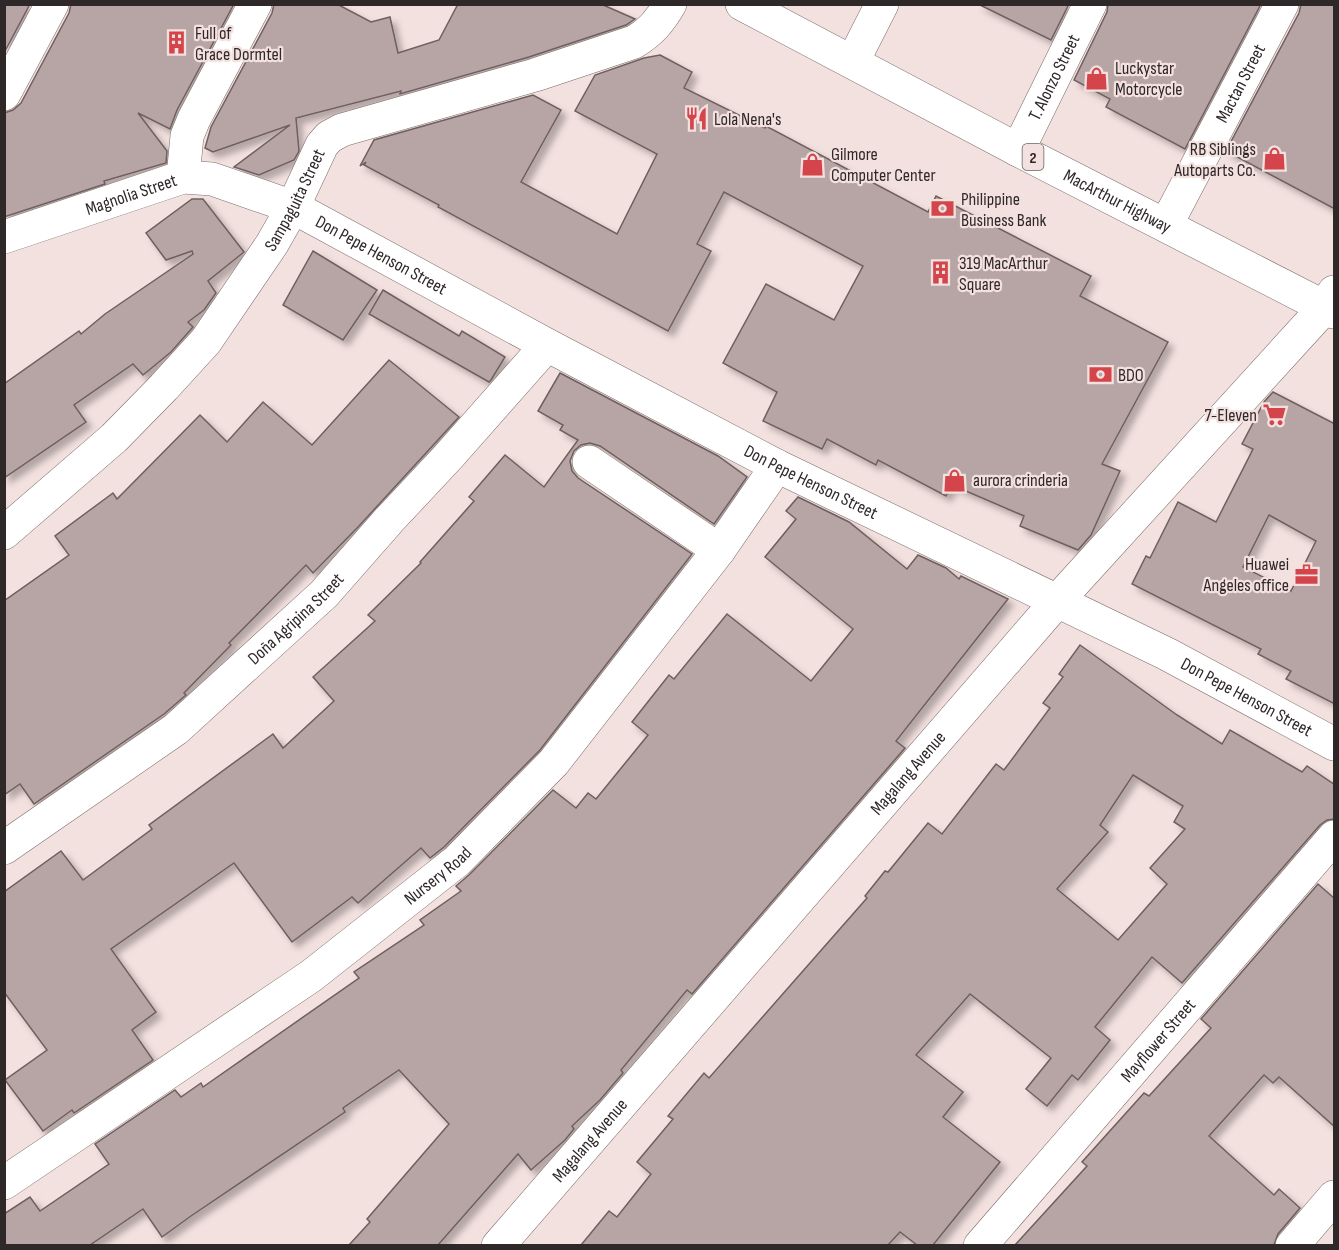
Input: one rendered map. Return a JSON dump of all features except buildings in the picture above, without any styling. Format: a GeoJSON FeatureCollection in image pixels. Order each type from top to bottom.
{"type":"FeatureCollection","features":[{"type":"Feature","properties":{"kind":"main road"},"geometry":{"type":"LineString","coordinates":[[4,94],[52,4]]}},
{"type":"Feature","properties":{"kind":"main road"},"geometry":{"type":"LineString","coordinates":[[183,177],[187,136],[194,119],[255,4]]}},
{"type":"Feature","properties":{"kind":"main road","name":"Sampaguita Street"},"geometry":{"type":"LineString","coordinates":[[4,533],[114,438],[206,341],[272,244],[293,207],[314,159],[329,137],[342,130],[535,75],[634,42],[649,33],[670,4]]}},
{"type":"Feature","properties":{"kind":"main road","name":"MacArthur Highway"},"geometry":{"type":"LineString","coordinates":[[742,4],[1018,150],[1166,225],[1331,304]]}},
{"type":"Feature","properties":{"kind":"main road"},"geometry":{"type":"LineString","coordinates":[[853,62],[882,4]]}},
{"type":"Feature","properties":{"kind":"main road","name":"T. Alonzo Street"},"geometry":{"type":"LineString","coordinates":[[1018,150],[1090,4]]}},
{"type":"Feature","properties":{"kind":"main road","name":"Mactan Street"},"geometry":{"type":"LineString","coordinates":[[1166,225],[1282,4]]}},
{"type":"Feature","properties":{"kind":"main road","name":"Magnolia Street"},"geometry":{"type":"LineString","coordinates":[[4,237],[183,177],[212,179],[293,207]]}},
{"type":"Feature","properties":{"kind":"main road","name":"Don Pepe Henson Street"},"geometry":{"type":"LineString","coordinates":[[293,207],[547,345],[777,466],[1167,654],[1335,744]]}},
{"type":"Feature","properties":{"kind":"main road","name":"Magalang Avenue"},"geometry":{"type":"LineString","coordinates":[[498,1245],[1058,600],[1331,304]]}},
{"type":"Feature","properties":{"kind":"main road","name":"Doña Agripina Street"},"geometry":{"type":"LineString","coordinates":[[4,848],[176,729],[324,594],[547,345]]}},
{"type":"Feature","properties":{"kind":"main road"},"geometry":{"type":"LineString","coordinates":[[589,462],[719,550]]}},
{"type":"Feature","properties":{"kind":"main road","name":"Nursery Road"},"geometry":{"type":"LineString","coordinates":[[4,1184],[311,976],[457,861],[554,762],[719,550],[777,466]]}},
{"type":"Feature","properties":{"kind":"main road","name":"Mayflower Street"},"geometry":{"type":"LineString","coordinates":[[980,1245],[1335,837]]}},
{"type":"Feature","properties":{"kind":"main road"},"geometry":{"type":"LineString","coordinates":[[1292,1245],[1335,1197]]}},
{"type":"Feature","properties":{"kind":"place","name":"Full of Grace Dormtel"},"geometry":{"type":"Point","coordinates":[177,43]}},
{"type":"Feature","properties":{"kind":"place","name":"Luckystar Motorcycle"},"geometry":{"type":"Point","coordinates":[1097,78]}},
{"type":"Feature","properties":{"kind":"place","name":"Lola Nena's"},"geometry":{"type":"Point","coordinates":[696,119]}},
{"type":"Feature","properties":{"kind":"place","name":"RB Siblings Autoparts Co."},"geometry":{"type":"Point","coordinates":[1274,159]}},
{"type":"Feature","properties":{"kind":"place","name":"Gilmore Computer Center"},"geometry":{"type":"Point","coordinates":[813,164]}},
{"type":"Feature","properties":{"kind":"place","name":"Philippine Business Bank"},"geometry":{"type":"Point","coordinates":[943,209]}},
{"type":"Feature","properties":{"kind":"place","name":"319 MacArthur Square"},"geometry":{"type":"Point","coordinates":[941,273]}},
{"type":"Feature","properties":{"kind":"place","name":"BDO"},"geometry":{"type":"Point","coordinates":[1100,375]}},
{"type":"Feature","properties":{"kind":"place","name":"7-Eleven"},"geometry":{"type":"Point","coordinates":[1275,415]}},
{"type":"Feature","properties":{"kind":"place","name":"aurora crinderia"},"geometry":{"type":"Point","coordinates":[955,480]}},
{"type":"Feature","properties":{"kind":"place","name":"Huawei Angeles office"},"geometry":{"type":"Point","coordinates":[1307,574]}}]}
